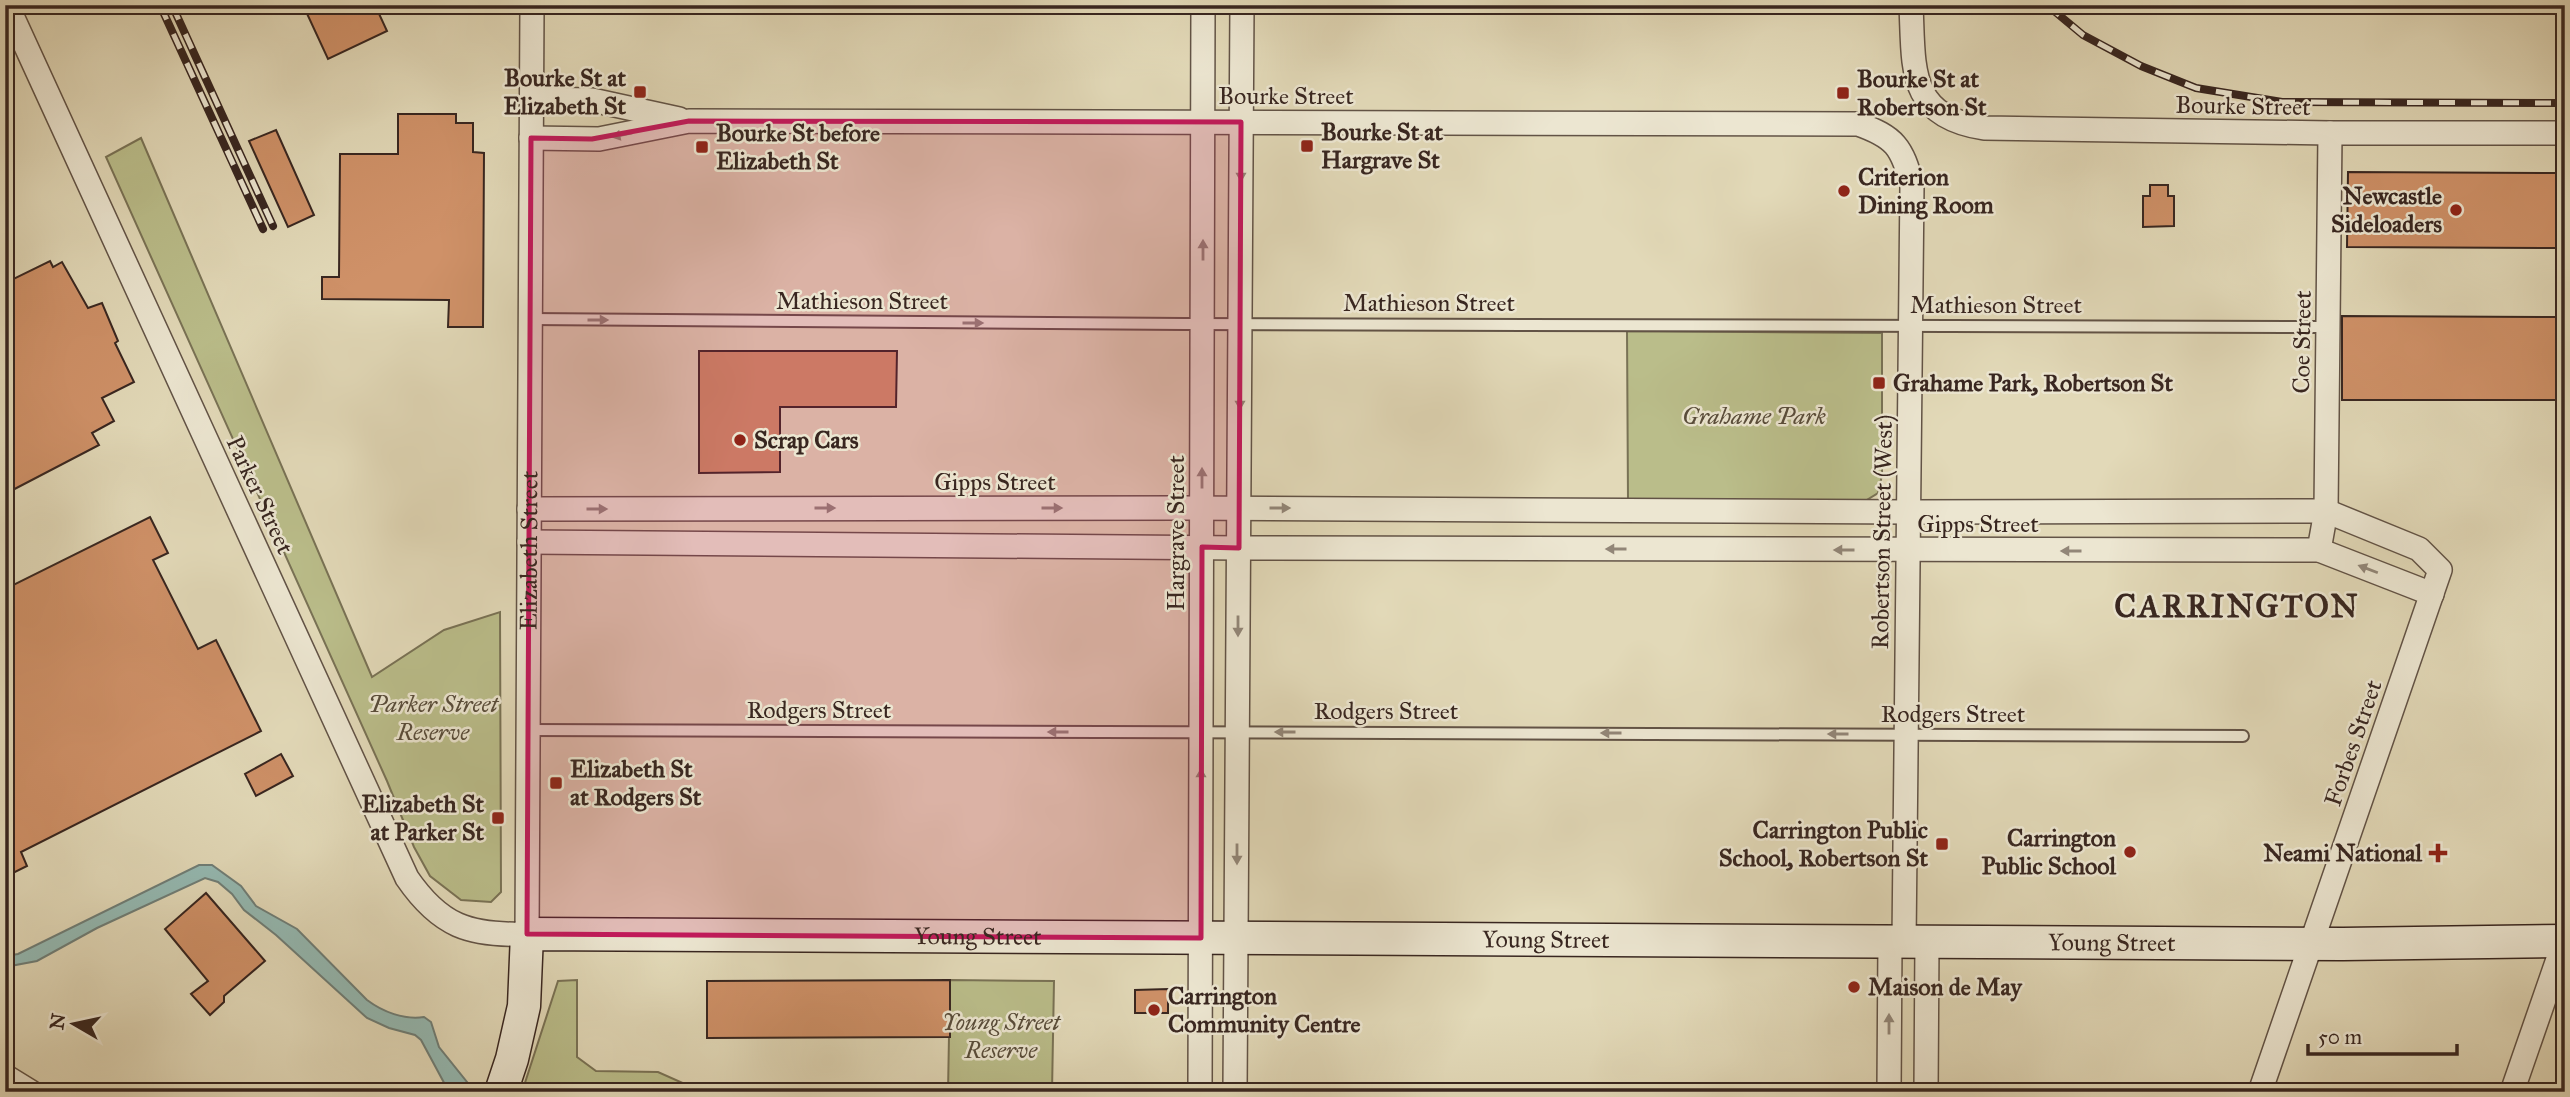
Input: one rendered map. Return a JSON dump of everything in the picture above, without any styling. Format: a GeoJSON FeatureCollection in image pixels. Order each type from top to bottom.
{"type":"FeatureCollection","features":[{"type":"Feature","properties":{"kind":"main road","name":"Young Street"},"geometry":{"type":"LineString","coordinates":[[527,934],[2311,944],[2565,940]]}},
{"type":"Feature","properties":{"kind":"main road","name":"Elizabeth Street"},"geometry":{"type":"LineString","coordinates":[[501,1092],[512,1059],[524,1006],[527,934]]}},
{"type":"Feature","properties":{"kind":"street","name":"Parker Street"},"geometry":{"type":"LineString","coordinates":[[7,5],[407,878],[424,902],[442,918],[470,930],[499,935],[527,934]]}},
{"type":"Feature","properties":{"kind":"street","name":"Elizabeth Street"},"geometry":{"type":"LineString","coordinates":[[527,934],[531,5]]}},
{"type":"Feature","properties":{"kind":"street","name":"Hargrave Street"},"geometry":{"type":"LineString","coordinates":[[1200,1092],[1203,5]]}},
{"type":"Feature","properties":{"kind":"street"},"geometry":{"type":"LineString","coordinates":[[1235,1092],[1242,5]]}},
{"type":"Feature","properties":{"kind":"street","name":"Bourke Street"},"geometry":{"type":"LineString","coordinates":[[1912,5],[1914,72],[1927,102],[1939,113],[1964,125],[1984,128],[2330,133],[2565,133]]}},
{"type":"Feature","properties":{"kind":"street","name":"Bourke Street"},"geometry":{"type":"LineString","coordinates":[[531,99],[592,100],[689,121]]}},
{"type":"Feature","properties":{"kind":"street","name":"Bourke Street"},"geometry":{"type":"LineString","coordinates":[[531,138],[599,139],[689,121],[1858,124],[1882,132]]}},
{"type":"Feature","properties":{"kind":"street","name":"Robertson Street (West)"},"geometry":{"type":"LineString","coordinates":[[1882,132],[1905,159],[1912,185],[1906,734],[1907,942],[1926,1092]]}},
{"type":"Feature","properties":{"kind":"street","name":"Coe Street"},"geometry":{"type":"LineString","coordinates":[[2319,550],[2326,511],[2330,133]]}},
{"type":"Feature","properties":{"kind":"street","name":"Gipps Street"},"geometry":{"type":"LineString","coordinates":[[529,509],[2326,511],[2419,549],[2440,570]]}},
{"type":"Feature","properties":{"kind":"street"},"geometry":{"type":"LineString","coordinates":[[1460,509],[1460,548]]}},
{"type":"Feature","properties":{"kind":"street"},"geometry":{"type":"LineString","coordinates":[[1665,549],[1666,510]]}},
{"type":"Feature","properties":{"kind":"street"},"geometry":{"type":"LineString","coordinates":[[2123,511],[2123,551]]}},
{"type":"Feature","properties":{"kind":"street","name":"Gipps Street"},"geometry":{"type":"LineString","coordinates":[[529,542],[1239,548],[2319,550],[2432,594]]}},
{"type":"Feature","properties":{"kind":"street","name":"Forbes Street"},"geometry":{"type":"LineString","coordinates":[[2260,1092],[2440,570]]}},
{"type":"Feature","properties":{"kind":"street"},"geometry":{"type":"LineString","coordinates":[[2512,1092],[2565,940]]}},
{"type":"Feature","properties":{"kind":"street","name":"Robertson Street (West)"},"geometry":{"type":"LineString","coordinates":[[1889,1092],[1907,942]]}},
{"type":"Feature","properties":{"kind":"street"},"geometry":{"type":"LineString","coordinates":[[1201,1061],[1236,1060]]}},
{"type":"Feature","properties":{"kind":"street"},"geometry":{"type":"LineString","coordinates":[[5,1076],[31,1092]]}},
{"type":"Feature","properties":{"kind":"lane","name":"Mathieson Street"},"geometry":{"type":"LineString","coordinates":[[530,319],[2328,327]]}},
{"type":"Feature","properties":{"kind":"lane","name":"Rodgers Street"},"geometry":{"type":"LineString","coordinates":[[528,730],[2243,736]]}},
{"type":"Feature","properties":{"kind":"highlighted area"},"geometry":{"type":"Polygon","coordinates":[[[689,121],[1241,122],[1239,548],[1202,547],[1201,938],[527,934],[531,138],[592,139],[689,121]]]}},
{"type":"Feature","properties":{"kind":"green space","name":"Parker Street Reserve"},"geometry":{"type":"Polygon","coordinates":[[[141,138],[372,677],[444,630],[500,612],[501,892],[491,902],[461,900],[430,876],[414,847],[387,781],[106,157],[141,138]]]}},
{"type":"Feature","properties":{"kind":"green space","name":"Grahame Park"},"geometry":{"type":"Polygon","coordinates":[[[1627,331],[1882,333],[1882,475],[1878,493],[1865,501],[1628,499],[1627,331]]]}},
{"type":"Feature","properties":{"kind":"green space"},"geometry":{"type":"Polygon","coordinates":[[[577,980],[577,1057],[596,1071],[658,1072],[696,1089],[795,1092],[522,1092],[558,981],[577,980]]]}},
{"type":"Feature","properties":{"kind":"green space","name":"Young Street Reserve"},"geometry":{"type":"Polygon","coordinates":[[[950,980],[1054,981],[1052,1092],[948,1092],[950,980]]]}},
{"type":"Feature","properties":{"kind":"water"},"geometry":{"type":"Polygon","coordinates":[[[199,865],[212,865],[241,886],[256,906],[297,929],[367,1000],[394,1014],[424,1017],[431,1022],[439,1047],[471,1087],[470,1092],[449,1092],[421,1040],[415,1035],[367,1018],[276,935],[244,910],[232,894],[218,882],[205,878],[97,928],[37,961],[5,967],[5,956],[18,954],[199,865]]]}},
{"type":"Feature","properties":{"kind":"building"},"geometry":{"type":"Polygon","coordinates":[[[303,5],[375,5],[387,31],[328,59],[303,5]]]}},
{"type":"Feature","properties":{"kind":"building"},"geometry":{"type":"Polygon","coordinates":[[[398,114],[456,114],[456,123],[473,123],[473,152],[484,153],[483,327],[448,327],[449,300],[322,299],[322,277],[339,277],[340,154],[398,154],[398,114]]]}},
{"type":"Feature","properties":{"kind":"building"},"geometry":{"type":"Polygon","coordinates":[[[276,130],[314,215],[288,227],[249,141],[276,130]]]}},
{"type":"Feature","properties":{"kind":"building","name":"Newcastle Sideloaders"},"geometry":{"type":"Polygon","coordinates":[[[2348,172],[2565,173],[2565,248],[2347,247],[2348,172]]]}},
{"type":"Feature","properties":{"kind":"building"},"geometry":{"type":"Polygon","coordinates":[[[2150,185],[2168,185],[2168,196],[2174,196],[2174,226],[2143,227],[2143,196],[2150,196],[2150,185]]]}},
{"type":"Feature","properties":{"kind":"building"},"geometry":{"type":"Polygon","coordinates":[[[50,261],[53,267],[62,262],[88,308],[102,303],[118,341],[115,343],[134,382],[102,398],[114,421],[92,433],[99,445],[5,494],[5,283],[50,261]]]}},
{"type":"Feature","properties":{"kind":"building"},"geometry":{"type":"Polygon","coordinates":[[[2342,316],[2565,317],[2565,400],[2342,400],[2342,316]]]}},
{"type":"Feature","properties":{"kind":"building","name":"Scrap Cars"},"geometry":{"type":"Polygon","coordinates":[[[699,351],[897,351],[896,407],[780,407],[780,472],[699,473],[699,351]]]}},
{"type":"Feature","properties":{"kind":"building"},"geometry":{"type":"Polygon","coordinates":[[[150,517],[168,553],[153,560],[198,649],[216,640],[261,731],[21,852],[27,866],[5,877],[5,589],[150,517]]]}},
{"type":"Feature","properties":{"kind":"building"},"geometry":{"type":"Polygon","coordinates":[[[281,754],[293,776],[256,796],[245,774],[281,754]]]}},
{"type":"Feature","properties":{"kind":"building"},"geometry":{"type":"Polygon","coordinates":[[[206,893],[265,961],[224,996],[224,1002],[210,1015],[191,994],[208,981],[165,929],[206,893]]]}},
{"type":"Feature","properties":{"kind":"building"},"geometry":{"type":"Polygon","coordinates":[[[950,980],[950,1037],[707,1038],[707,981],[950,980]]]}},
{"type":"Feature","properties":{"kind":"building"},"geometry":{"type":"Polygon","coordinates":[[[1168,989],[1168,1013],[1135,1013],[1135,990],[1168,989]]]}},
{"type":"Feature","properties":{"kind":"railway"},"geometry":{"type":"LineString","coordinates":[[160,5],[263,229]]}},
{"type":"Feature","properties":{"kind":"railway"},"geometry":{"type":"LineString","coordinates":[[172,5],[273,226]]}},
{"type":"Feature","properties":{"kind":"railway"},"geometry":{"type":"LineString","coordinates":[[2047,5],[2083,35],[2141,66],[2196,88],[2282,102],[2565,103]]}},
{"type":"Feature","properties":{"kind":"place","name":"Bourke St at Elizabeth St"},"geometry":{"type":"Point","coordinates":[640,92]}},
{"type":"Feature","properties":{"kind":"place","name":"Bourke St at Robertson St"},"geometry":{"type":"Point","coordinates":[1843,93]}},
{"type":"Feature","properties":{"kind":"place","name":"Bourke St at Hargrave St"},"geometry":{"type":"Point","coordinates":[1307,146]}},
{"type":"Feature","properties":{"kind":"place","name":"Bourke St before Elizabeth St"},"geometry":{"type":"Point","coordinates":[702,147]}},
{"type":"Feature","properties":{"kind":"place","name":"Criterion Dining Room"},"geometry":{"type":"Point","coordinates":[1844,191]}},
{"type":"Feature","properties":{"kind":"place","name":"Newcastle Sideloaders"},"geometry":{"type":"Point","coordinates":[2456,210]}},
{"type":"Feature","properties":{"kind":"place","name":"Grahame Park, Robertson St"},"geometry":{"type":"Point","coordinates":[1879,383]}},
{"type":"Feature","properties":{"kind":"place","name":"Scrap Cars"},"geometry":{"type":"Point","coordinates":[740,440]}},
{"type":"Feature","properties":{"kind":"place","name":"Elizabeth St at Rodgers St"},"geometry":{"type":"Point","coordinates":[556,783]}},
{"type":"Feature","properties":{"kind":"place","name":"Elizabeth St at Parker St"},"geometry":{"type":"Point","coordinates":[498,818]}},
{"type":"Feature","properties":{"kind":"place","name":"Carrington Public School, Robertson St"},"geometry":{"type":"Point","coordinates":[1942,844]}},
{"type":"Feature","properties":{"kind":"place","name":"Carrington Public School"},"geometry":{"type":"Point","coordinates":[2130,852]}},
{"type":"Feature","properties":{"kind":"place","name":"Neami National"},"geometry":{"type":"Point","coordinates":[2438,853]}},
{"type":"Feature","properties":{"kind":"place","name":"Maison de May"},"geometry":{"type":"Point","coordinates":[1854,987]}},
{"type":"Feature","properties":{"kind":"place","name":"Carrington Community Centre"},"geometry":{"type":"Point","coordinates":[1154,1010]}},
{"type":"Feature","properties":{"kind":"district","name":"CARRINGTON"},"geometry":{"type":"Point","coordinates":[2237,606]}}]}
